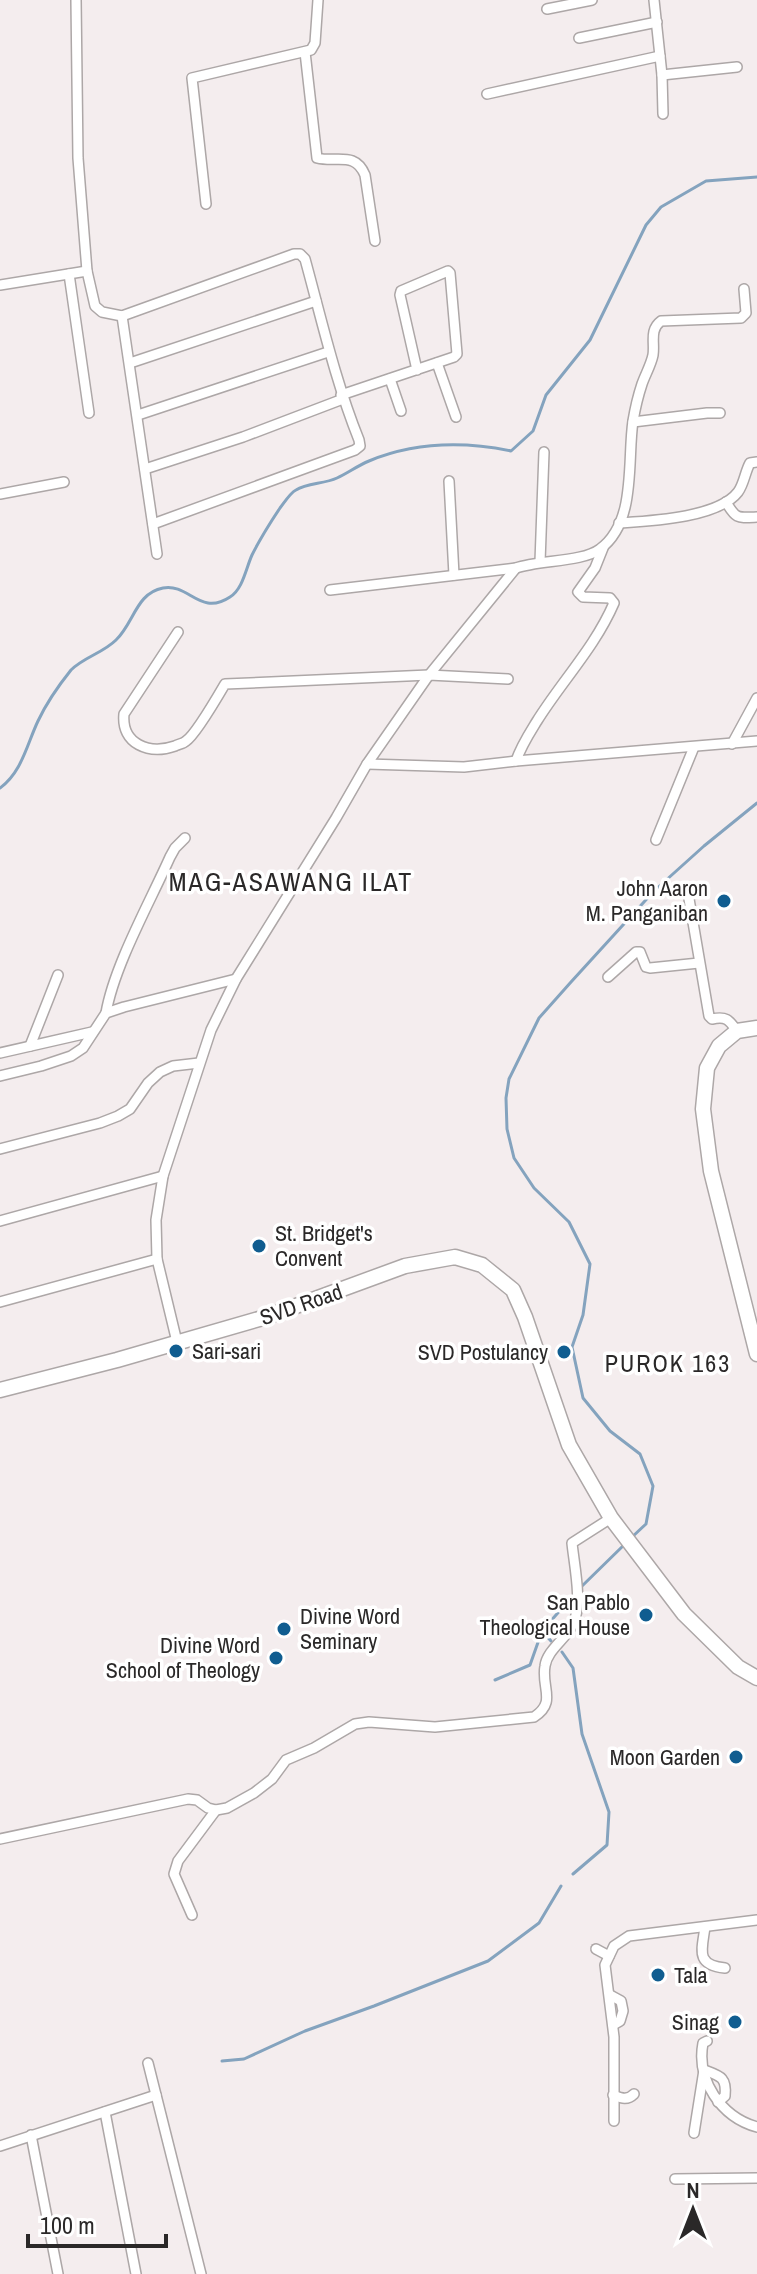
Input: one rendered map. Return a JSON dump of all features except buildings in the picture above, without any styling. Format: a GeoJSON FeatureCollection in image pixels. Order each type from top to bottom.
{"type":"FeatureCollection","features":[{"type":"Feature","properties":{"kind":"main road"},"geometry":{"type":"LineString","coordinates":[[757,1028],[737,1031],[719,1046],[707,1068],[703,1092],[703,1122],[717,1197],[757,1354]]}},
{"type":"Feature","properties":{"kind":"main road","name":"SVD Road"},"geometry":{"type":"LineString","coordinates":[[0,1390],[266,1317],[405,1266],[455,1257],[482,1265],[513,1290],[569,1445],[611,1518],[684,1614],[738,1667],[757,1678]]}},
{"type":"Feature","properties":{"kind":"street"},"geometry":{"type":"LineString","coordinates":[[76,0],[78,158],[87,271],[95,306],[102,312],[122,316],[300,254],[305,259],[328,352],[360,446],[153,524]]}},
{"type":"Feature","properties":{"kind":"street"},"geometry":{"type":"LineString","coordinates":[[206,204],[192,78],[311,50],[315,43],[318,0]]}},
{"type":"Feature","properties":{"kind":"street"},"geometry":{"type":"LineString","coordinates":[[547,9],[592,0]]}},
{"type":"Feature","properties":{"kind":"street"},"geometry":{"type":"LineString","coordinates":[[654,0],[663,114]]}},
{"type":"Feature","properties":{"kind":"street"},"geometry":{"type":"LineString","coordinates":[[579,38],[657,22]]}},
{"type":"Feature","properties":{"kind":"street"},"geometry":{"type":"LineString","coordinates":[[305,52],[315,153],[317,158],[323,160],[346,159],[361,165],[375,241]]}},
{"type":"Feature","properties":{"kind":"street"},"geometry":{"type":"LineString","coordinates":[[487,94],[660,56]]}},
{"type":"Feature","properties":{"kind":"street"},"geometry":{"type":"LineString","coordinates":[[662,75],[737,67]]}},
{"type":"Feature","properties":{"kind":"street"},"geometry":{"type":"LineString","coordinates":[[0,285],[87,271]]}},
{"type":"Feature","properties":{"kind":"street"},"geometry":{"type":"LineString","coordinates":[[145,469],[243,437],[454,357],[458,348],[448,271],[401,291],[417,370]]}},
{"type":"Feature","properties":{"kind":"street"},"geometry":{"type":"LineString","coordinates":[[69,274],[89,413]]}},
{"type":"Feature","properties":{"kind":"street"},"geometry":{"type":"LineString","coordinates":[[516,761],[553,695],[580,662],[614,603],[610,598],[583,597],[578,592],[619,523],[626,500],[633,422],[653,355],[656,325],[661,321],[741,318],[746,313],[744,289]]}},
{"type":"Feature","properties":{"kind":"street"},"geometry":{"type":"LineString","coordinates":[[130,363],[316,301]]}},
{"type":"Feature","properties":{"kind":"street"},"geometry":{"type":"LineString","coordinates":[[122,316],[157,554]]}},
{"type":"Feature","properties":{"kind":"street"},"geometry":{"type":"LineString","coordinates":[[138,415],[328,352]]}},
{"type":"Feature","properties":{"kind":"street"},"geometry":{"type":"LineString","coordinates":[[437,363],[456,417]]}},
{"type":"Feature","properties":{"kind":"street"},"geometry":{"type":"LineString","coordinates":[[390,379],[401,411]]}},
{"type":"Feature","properties":{"kind":"street"},"geometry":{"type":"LineString","coordinates":[[633,422],[720,413]]}},
{"type":"Feature","properties":{"kind":"street"},"geometry":{"type":"LineString","coordinates":[[540,562],[544,452]]}},
{"type":"Feature","properties":{"kind":"street"},"geometry":{"type":"LineString","coordinates":[[619,523],[673,518],[726,502],[738,492],[750,463],[757,462]]}},
{"type":"Feature","properties":{"kind":"street"},"geometry":{"type":"LineString","coordinates":[[449,481],[454,575]]}},
{"type":"Feature","properties":{"kind":"street"},"geometry":{"type":"LineString","coordinates":[[0,494],[64,482]]}},
{"type":"Feature","properties":{"kind":"street"},"geometry":{"type":"LineString","coordinates":[[726,502],[734,516],[757,517]]}},
{"type":"Feature","properties":{"kind":"street"},"geometry":{"type":"LineString","coordinates":[[330,590],[516,568],[586,556],[603,548]]}},
{"type":"Feature","properties":{"kind":"street"},"geometry":{"type":"LineString","coordinates":[[177,1342],[157,1259],[156,1220],[163,1176],[211,1030],[236,979],[367,764],[429,675],[516,568]]}},
{"type":"Feature","properties":{"kind":"street"},"geometry":{"type":"LineString","coordinates":[[178,632],[124,714],[126,733],[136,745],[151,750],[169,748],[187,741],[225,684],[429,675],[508,679]]}},
{"type":"Feature","properties":{"kind":"street"},"geometry":{"type":"LineString","coordinates":[[732,744],[757,698]]}},
{"type":"Feature","properties":{"kind":"street"},"geometry":{"type":"LineString","coordinates":[[367,764],[464,767],[757,741]]}},
{"type":"Feature","properties":{"kind":"street"},"geometry":{"type":"LineString","coordinates":[[656,840],[694,747]]}},
{"type":"Feature","properties":{"kind":"street"},"geometry":{"type":"LineString","coordinates":[[0,1076],[71,1056],[83,1048],[106,1013],[108,998],[170,857],[185,838]]}},
{"type":"Feature","properties":{"kind":"street"},"geometry":{"type":"LineString","coordinates":[[688,893],[709,1016],[712,1019],[729,1019],[737,1031]]}},
{"type":"Feature","properties":{"kind":"street"},"geometry":{"type":"LineString","coordinates":[[608,977],[636,952],[640,952],[646,967],[650,968],[699,963]]}},
{"type":"Feature","properties":{"kind":"street"},"geometry":{"type":"LineString","coordinates":[[30,1046],[58,975]]}},
{"type":"Feature","properties":{"kind":"street"},"geometry":{"type":"LineString","coordinates":[[106,1013],[236,979]]}},
{"type":"Feature","properties":{"kind":"street"},"geometry":{"type":"LineString","coordinates":[[0,1053],[92,1032]]}},
{"type":"Feature","properties":{"kind":"street"},"geometry":{"type":"LineString","coordinates":[[0,1149],[118,1116],[130,1109],[160,1072],[173,1066],[199,1063]]}},
{"type":"Feature","properties":{"kind":"street"},"geometry":{"type":"LineString","coordinates":[[0,1221],[163,1176]]}},
{"type":"Feature","properties":{"kind":"street"},"geometry":{"type":"LineString","coordinates":[[0,1302],[157,1259]]}},
{"type":"Feature","properties":{"kind":"street"},"geometry":{"type":"LineString","coordinates":[[0,1839],[188,1799],[216,1810],[227,1808],[272,1779],[286,1760],[355,1724],[369,1722],[435,1727],[534,1717],[544,1710],[546,1702],[544,1667],[547,1659],[573,1625],[576,1614],[572,1543],[611,1518]]}},
{"type":"Feature","properties":{"kind":"street"},"geometry":{"type":"LineString","coordinates":[[192,1915],[174,1874],[178,1861],[216,1810]]}},
{"type":"Feature","properties":{"kind":"street"},"geometry":{"type":"LineString","coordinates":[[614,2121],[613,2025],[605,1965],[614,1946],[629,1936],[757,1920]]}},
{"type":"Feature","properties":{"kind":"street"},"geometry":{"type":"LineString","coordinates":[[705,1927],[701,1951],[705,1961],[711,1967],[725,1968]]}},
{"type":"Feature","properties":{"kind":"street"},"geometry":{"type":"LineString","coordinates":[[596,1949],[609,1956]]}},
{"type":"Feature","properties":{"kind":"street"},"geometry":{"type":"LineString","coordinates":[[707,2041],[703,2043],[700,2057],[711,2093],[736,2118],[757,2127]]}},
{"type":"Feature","properties":{"kind":"street"},"geometry":{"type":"LineString","coordinates":[[148,2063],[201,2274]]}},
{"type":"Feature","properties":{"kind":"street"},"geometry":{"type":"LineString","coordinates":[[704,2070],[720,2077],[726,2085],[725,2096],[718,2102]]}},
{"type":"Feature","properties":{"kind":"street"},"geometry":{"type":"LineString","coordinates":[[694,2133],[704,2070]]}},
{"type":"Feature","properties":{"kind":"street"},"geometry":{"type":"LineString","coordinates":[[613,2095],[623,2099],[634,2094]]}},
{"type":"Feature","properties":{"kind":"street"},"geometry":{"type":"LineString","coordinates":[[0,2146],[156,2095]]}},
{"type":"Feature","properties":{"kind":"street"},"geometry":{"type":"LineString","coordinates":[[105,2112],[136,2274]]}},
{"type":"Feature","properties":{"kind":"street"},"geometry":{"type":"LineString","coordinates":[[31,2135],[58,2274]]}},
{"type":"Feature","properties":{"kind":"street"},"geometry":{"type":"LineString","coordinates":[[675,2179],[757,2178]]}},
{"type":"Feature","properties":{"kind":"waterway"},"geometry":{"type":"LineString","coordinates":[[0,788],[19,766],[41,715],[71,670],[116,640],[141,602],[154,591],[172,588],[211,603],[230,597],[241,584],[265,531],[294,491],[332,480],[369,461],[404,450],[457,445],[511,451],[533,431],[546,395],[590,340],[646,225],[661,207],[706,181],[757,177]]}},
{"type":"Feature","properties":{"kind":"waterway"},"geometry":{"type":"LineString","coordinates":[[631,1538],[646,1524],[653,1486],[640,1454],[610,1431],[583,1398],[572,1347],[583,1315],[590,1264],[569,1222],[534,1188],[514,1158],[507,1129],[509,1079],[539,1018],[571,982],[654,891],[757,803]]}},
{"type":"Feature","properties":{"kind":"waterway"},"geometry":{"type":"LineString","coordinates":[[580,1588],[626,1543]]}},
{"type":"Feature","properties":{"kind":"waterway"},"geometry":{"type":"LineString","coordinates":[[495,1680],[530,1665],[542,1631],[570,1599]]}},
{"type":"Feature","properties":{"kind":"waterway"},"geometry":{"type":"LineString","coordinates":[[543,1632],[551,1641]]}},
{"type":"Feature","properties":{"kind":"waterway"},"geometry":{"type":"LineString","coordinates":[[562,1652],[573,1668],[582,1734],[609,1812],[607,1845],[573,1874]]}},
{"type":"Feature","properties":{"kind":"waterway"},"geometry":{"type":"LineString","coordinates":[[222,2061],[244,2059],[305,2031],[488,1961],[539,1923],[561,1886]]}},
{"type":"Feature","properties":{"kind":"place","name":"John Aaron M. Panganiban"},"geometry":{"type":"Point","coordinates":[724,901]}},
{"type":"Feature","properties":{"kind":"place","name":"St. Bridget's Convent"},"geometry":{"type":"Point","coordinates":[259,1246]}},
{"type":"Feature","properties":{"kind":"place","name":"Sari-sari"},"geometry":{"type":"Point","coordinates":[176,1351]}},
{"type":"Feature","properties":{"kind":"place","name":"SVD Postulancy"},"geometry":{"type":"Point","coordinates":[564,1352]}},
{"type":"Feature","properties":{"kind":"place","name":"San Pablo Theological House"},"geometry":{"type":"Point","coordinates":[646,1615]}},
{"type":"Feature","properties":{"kind":"place","name":"Divine Word Seminary"},"geometry":{"type":"Point","coordinates":[284,1629]}},
{"type":"Feature","properties":{"kind":"place","name":"Divine Word School of Theology"},"geometry":{"type":"Point","coordinates":[276,1658]}},
{"type":"Feature","properties":{"kind":"place","name":"Moon Garden"},"geometry":{"type":"Point","coordinates":[736,1757]}},
{"type":"Feature","properties":{"kind":"place","name":"Tala"},"geometry":{"type":"Point","coordinates":[658,1975]}},
{"type":"Feature","properties":{"kind":"place","name":"Sinag"},"geometry":{"type":"Point","coordinates":[735,2022]}},
{"type":"Feature","properties":{"kind":"district","name":"MAG-ASAWANG ILAT"},"geometry":{"type":"Point","coordinates":[291,882]}},
{"type":"Feature","properties":{"kind":"district","name":"PUROK 163"},"geometry":{"type":"Point","coordinates":[668,1364]}}]}
